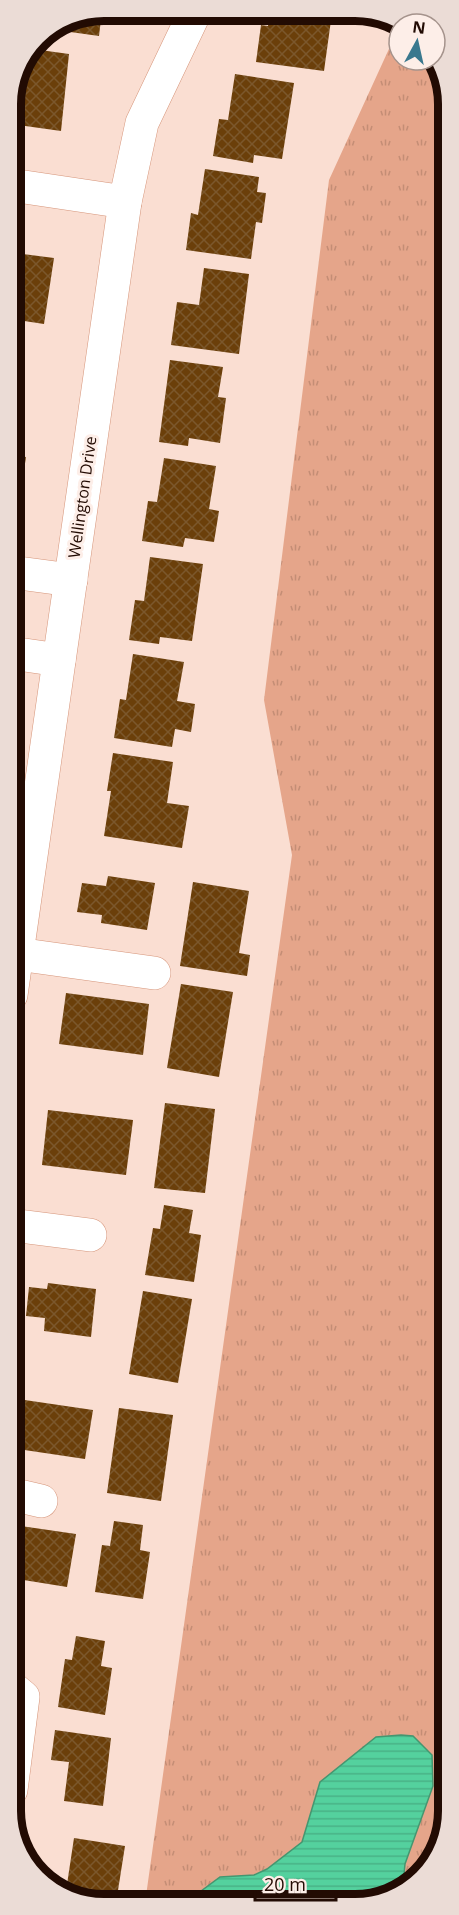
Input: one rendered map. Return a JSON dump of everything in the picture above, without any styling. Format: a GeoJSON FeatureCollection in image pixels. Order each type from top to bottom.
{"type":"FeatureCollection","features":[{"type":"Feature","properties":{"kind":"street","name":"Wellington Drive"},"geometry":{"type":"LineString","coordinates":[[21,926],[125,202],[142,123],[191,21]]}},
{"type":"Feature","properties":{"kind":"street"},"geometry":{"type":"LineString","coordinates":[[21,186],[125,202]]}},
{"type":"Feature","properties":{"kind":"street"},"geometry":{"type":"LineString","coordinates":[[21,573],[70,580]]}},
{"type":"Feature","properties":{"kind":"street"},"geometry":{"type":"LineString","coordinates":[[21,654],[59,660]]}},
{"type":"Feature","properties":{"kind":"street"},"geometry":{"type":"LineString","coordinates":[[21,955],[154,973]]}},
{"type":"Feature","properties":{"kind":"street"},"geometry":{"type":"LineString","coordinates":[[21,1226],[90,1235]]}},
{"type":"Feature","properties":{"kind":"street"},"geometry":{"type":"LineString","coordinates":[[21,1695],[23,1697],[21,1712]]}},
{"type":"Feature","properties":{"kind":"green space"},"geometry":{"type":"Polygon","coordinates":[[[387,53],[387,72],[432,72],[438,104],[438,1816],[432,1843],[417,1866],[405,1877],[381,1890],[355,1894],[146,1894],[292,855],[264,700],[329,180],[387,53]]]}},
{"type":"Feature","properties":{"kind":"shaded area"},"geometry":{"type":"Polygon","coordinates":[[[413,1736],[432,1755],[433,1786],[405,1864],[404,1878],[381,1890],[355,1894],[197,1894],[220,1877],[254,1875],[267,1869],[302,1842],[320,1782],[376,1737],[413,1736]]]}},
{"type":"Feature","properties":{"kind":"building"},"geometry":{"type":"Polygon","coordinates":[[[101,21],[99,36],[65,31],[72,27],[101,21]]]}},
{"type":"Feature","properties":{"kind":"building"},"geometry":{"type":"Polygon","coordinates":[[[269,21],[331,21],[324,71],[256,62],[261,25],[268,26],[269,21]]]}},
{"type":"Feature","properties":{"kind":"building"},"geometry":{"type":"Polygon","coordinates":[[[41,50],[69,54],[61,131],[21,125],[21,99],[24,83],[27,72],[41,50]]]}},
{"type":"Feature","properties":{"kind":"building"},"geometry":{"type":"Polygon","coordinates":[[[235,74],[294,83],[282,159],[254,155],[253,163],[213,156],[219,119],[228,120],[235,74]]]}},
{"type":"Feature","properties":{"kind":"building"},"geometry":{"type":"Polygon","coordinates":[[[205,169],[259,177],[257,192],[266,193],[262,223],[256,222],[251,259],[186,250],[191,213],[198,215],[205,169]]]}},
{"type":"Feature","properties":{"kind":"building"},"geometry":{"type":"Polygon","coordinates":[[[23,254],[54,258],[44,324],[21,321],[23,254]]]}},
{"type":"Feature","properties":{"kind":"building"},"geometry":{"type":"Polygon","coordinates":[[[204,268],[249,274],[239,354],[171,345],[177,302],[199,305],[204,268]]]}},
{"type":"Feature","properties":{"kind":"building"},"geometry":{"type":"Polygon","coordinates":[[[170,360],[223,367],[218,397],[226,398],[220,443],[189,438],[188,446],[159,442],[170,360]]]}},
{"type":"Feature","properties":{"kind":"building"},"geometry":{"type":"Polygon","coordinates":[[[21,456],[26,457],[21,489],[21,456]]]}},
{"type":"Feature","properties":{"kind":"building"},"geometry":{"type":"Polygon","coordinates":[[[164,458],[216,466],[209,509],[219,511],[214,542],[185,538],[183,547],[142,541],[148,501],[157,502],[164,458]]]}},
{"type":"Feature","properties":{"kind":"building"},"geometry":{"type":"Polygon","coordinates":[[[150,557],[203,564],[192,641],[160,637],[159,644],[129,640],[135,600],[144,601],[150,557]]]}},
{"type":"Feature","properties":{"kind":"building"},"geometry":{"type":"Polygon","coordinates":[[[133,654],[184,662],[177,701],[195,704],[191,732],[175,729],[172,747],[114,738],[120,699],[126,700],[133,654]]]}},
{"type":"Feature","properties":{"kind":"building"},"geometry":{"type":"Polygon","coordinates":[[[113,753],[173,762],[167,803],[189,806],[182,848],[104,836],[111,791],[107,791],[113,753]]]}},
{"type":"Feature","properties":{"kind":"building"},"geometry":{"type":"Polygon","coordinates":[[[108,876],[155,883],[147,930],[101,923],[102,915],[77,912],[82,883],[106,886],[108,876]]]}},
{"type":"Feature","properties":{"kind":"building"},"geometry":{"type":"Polygon","coordinates":[[[193,882],[249,891],[239,953],[250,955],[247,976],[180,966],[193,882]]]}},
{"type":"Feature","properties":{"kind":"building"},"geometry":{"type":"Polygon","coordinates":[[[181,984],[233,992],[219,1077],[167,1068],[181,984]]]}},
{"type":"Feature","properties":{"kind":"building"},"geometry":{"type":"Polygon","coordinates":[[[66,993],[149,1004],[143,1055],[59,1044],[66,993]]]}},
{"type":"Feature","properties":{"kind":"building"},"geometry":{"type":"Polygon","coordinates":[[[165,1103],[215,1109],[205,1193],[154,1188],[165,1103]]]}},
{"type":"Feature","properties":{"kind":"building"},"geometry":{"type":"Polygon","coordinates":[[[48,1110],[133,1120],[126,1175],[42,1165],[48,1110]]]}},
{"type":"Feature","properties":{"kind":"building"},"geometry":{"type":"Polygon","coordinates":[[[164,1205],[193,1210],[189,1233],[201,1235],[194,1282],[145,1275],[153,1228],[160,1229],[164,1205]]]}},
{"type":"Feature","properties":{"kind":"building"},"geometry":{"type":"Polygon","coordinates":[[[48,1283],[96,1289],[91,1337],[44,1331],[45,1318],[26,1316],[29,1287],[47,1289],[48,1283]]]}},
{"type":"Feature","properties":{"kind":"building"},"geometry":{"type":"Polygon","coordinates":[[[143,1291],[192,1299],[178,1383],[129,1374],[143,1291]]]}},
{"type":"Feature","properties":{"kind":"building"},"geometry":{"type":"Polygon","coordinates":[[[21,1399],[93,1410],[85,1459],[21,1449],[21,1399]]]}},
{"type":"Feature","properties":{"kind":"building"},"geometry":{"type":"Polygon","coordinates":[[[119,1408],[173,1415],[161,1501],[107,1493],[119,1408]]]}},
{"type":"Feature","properties":{"kind":"building"},"geometry":{"type":"Polygon","coordinates":[[[114,1521],[143,1525],[140,1550],[150,1552],[143,1599],[95,1592],[102,1545],[110,1546],[114,1521]]]}},
{"type":"Feature","properties":{"kind":"building"},"geometry":{"type":"Polygon","coordinates":[[[21,1526],[76,1534],[67,1587],[21,1580],[21,1526]]]}},
{"type":"Feature","properties":{"kind":"building"},"geometry":{"type":"Polygon","coordinates":[[[76,1636],[105,1641],[101,1666],[112,1668],[105,1715],[58,1707],[65,1659],[72,1660],[76,1636]]]}},
{"type":"Feature","properties":{"kind":"building"},"geometry":{"type":"Polygon","coordinates":[[[55,1730],[111,1738],[103,1806],[64,1801],[69,1762],[51,1760],[55,1730]]]}},
{"type":"Feature","properties":{"kind":"building"},"geometry":{"type":"Polygon","coordinates":[[[74,1838],[125,1846],[117,1894],[88,1892],[67,1885],[74,1838]]]}}]}
